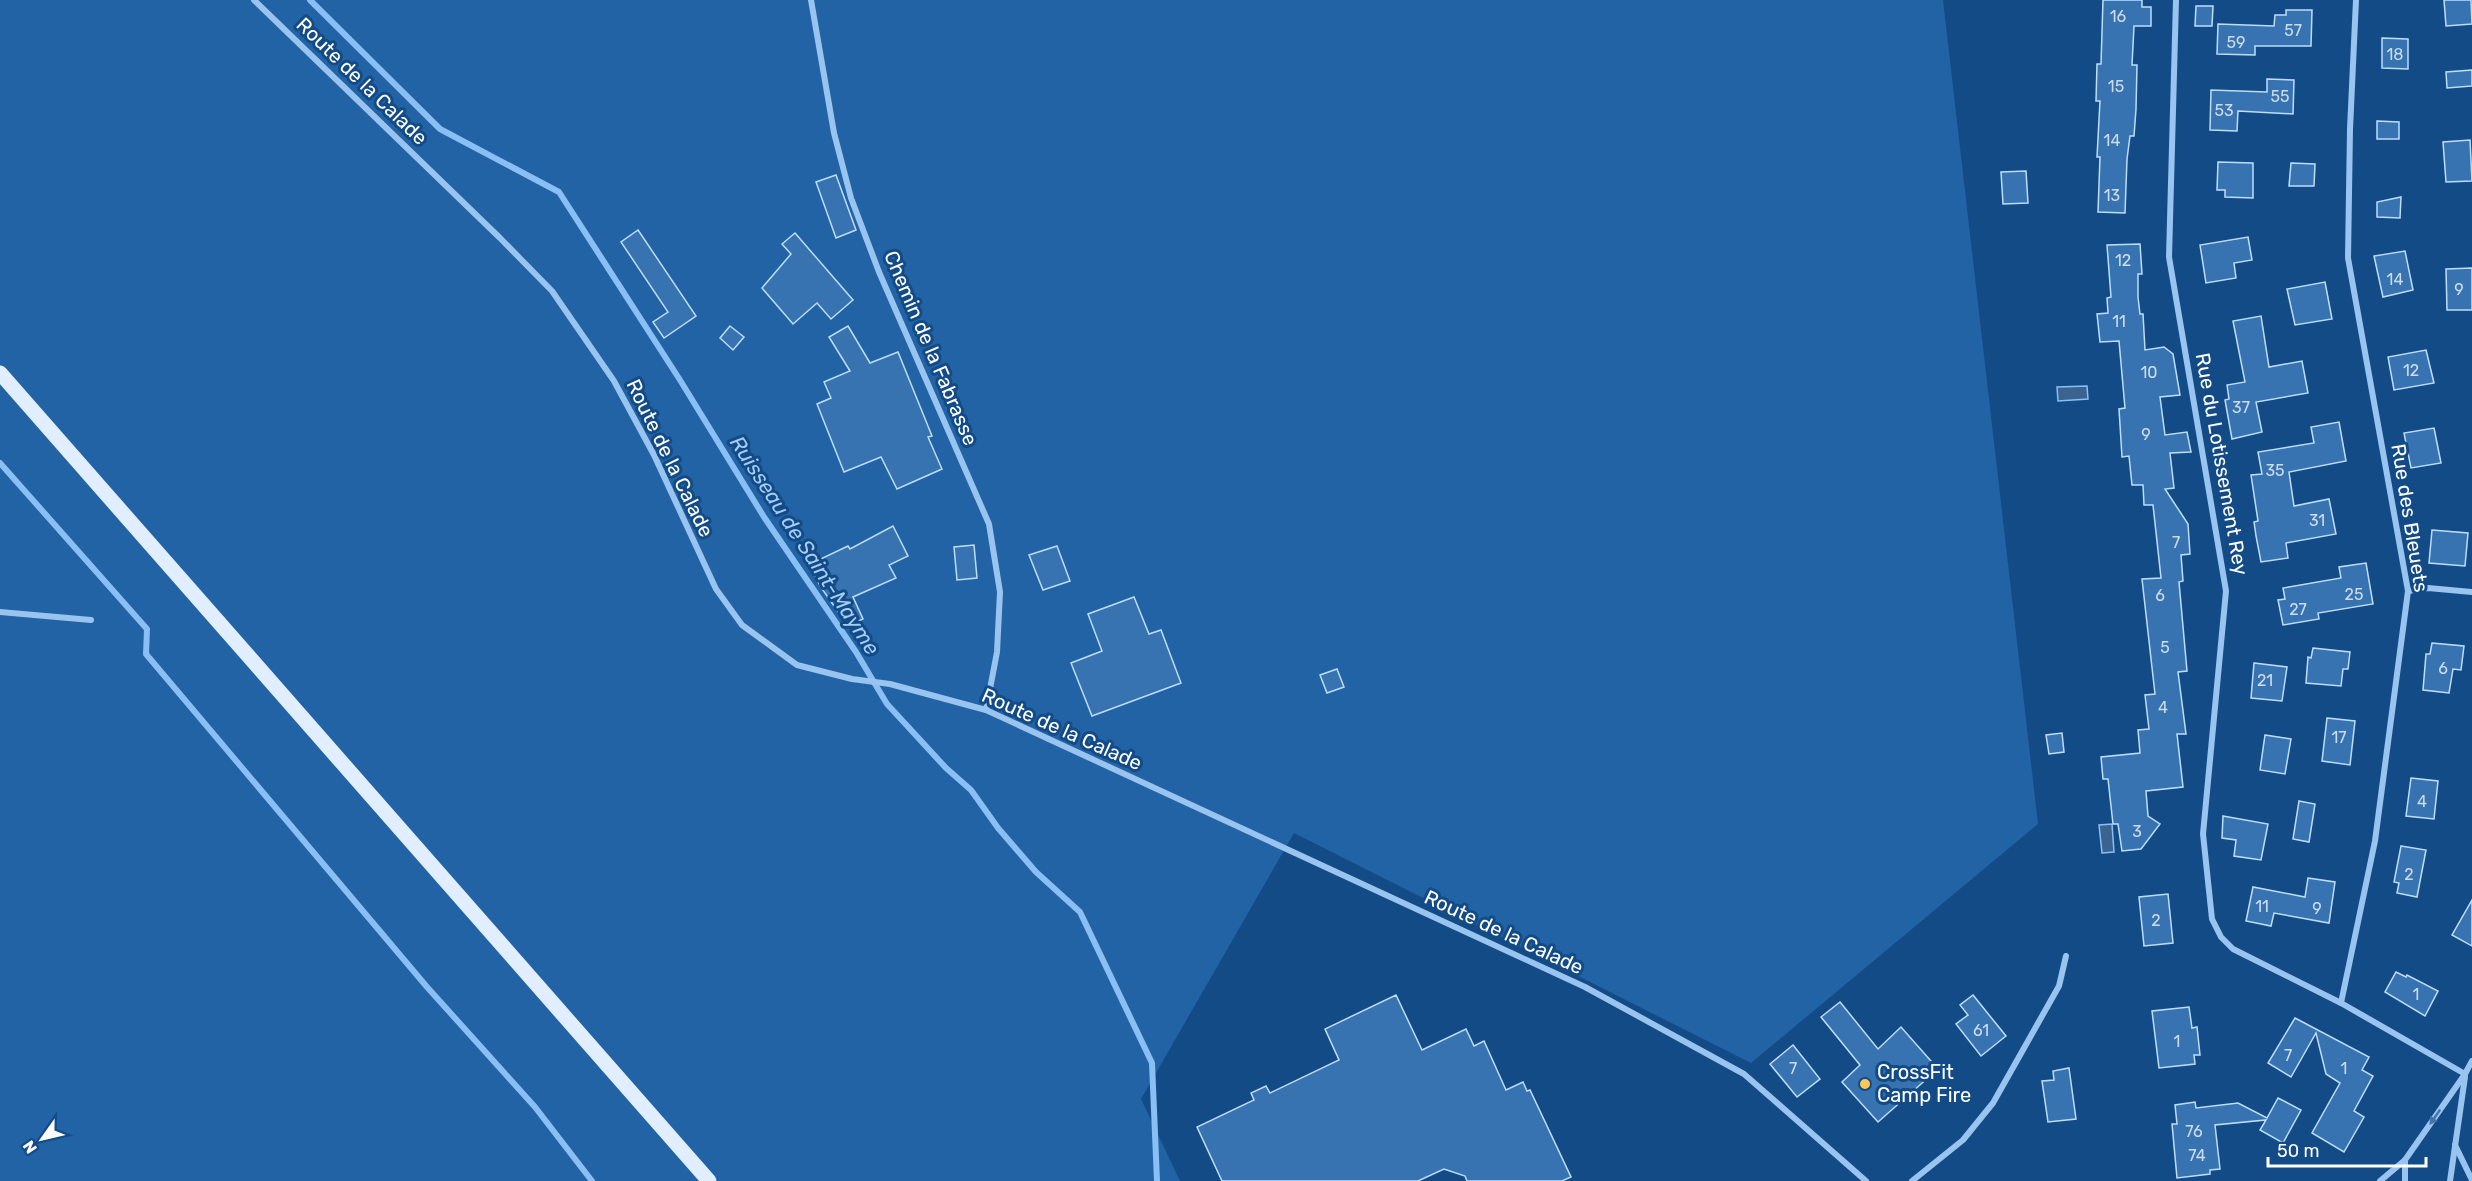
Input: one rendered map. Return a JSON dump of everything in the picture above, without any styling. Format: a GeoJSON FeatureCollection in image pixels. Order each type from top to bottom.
{"type":"FeatureCollection","features":[{"type":"Feature","properties":{"kind":"main road"},"geometry":{"type":"LineString","coordinates":[[0,373],[709,1181]]}},
{"type":"Feature","properties":{"kind":"street","name":"Route de la Calade"},"geometry":{"type":"LineString","coordinates":[[254,0],[484,222],[552,291],[614,381],[654,455],[716,589],[742,625],[797,666],[852,679],[890,684],[986,710],[1585,987],[1743,1074],[1866,1181]]}},
{"type":"Feature","properties":{"kind":"street","name":"Chemin de la Fabrasse"},"geometry":{"type":"LineString","coordinates":[[811,0],[834,133],[851,198],[879,272],[989,524],[1000,592],[997,652],[986,710]]}},
{"type":"Feature","properties":{"kind":"street","name":"Rue du Lotissement Rey"},"geometry":{"type":"LineString","coordinates":[[2176,0],[2169,257],[2226,591],[2203,834],[2212,920],[2222,937],[2234,949],[2341,1003]]}},
{"type":"Feature","properties":{"kind":"street","name":"Rue des Bleuets"},"geometry":{"type":"LineString","coordinates":[[2341,1003],[2375,841],[2408,591],[2348,258],[2350,129],[2356,0]]}},
{"type":"Feature","properties":{"kind":"street"},"geometry":{"type":"LineString","coordinates":[[2408,591],[2428,588],[2472,592]]}},
{"type":"Feature","properties":{"kind":"street"},"geometry":{"type":"LineString","coordinates":[[0,612],[92,620]]}},
{"type":"Feature","properties":{"kind":"street"},"geometry":{"type":"LineString","coordinates":[[1912,1181],[1963,1140],[1993,1103],[2059,986],[2066,956]]}},
{"type":"Feature","properties":{"kind":"street"},"geometry":{"type":"LineString","coordinates":[[2341,1003],[2465,1074]]}},
{"type":"Feature","properties":{"kind":"street"},"geometry":{"type":"LineString","coordinates":[[2380,1181],[2405,1160],[2472,1061]]}},
{"type":"Feature","properties":{"kind":"street"},"geometry":{"type":"LineString","coordinates":[[2450,1181],[2465,1074]]}},
{"type":"Feature","properties":{"kind":"street"},"geometry":{"type":"LineString","coordinates":[[2455,1144],[2472,1180]]}},
{"type":"Feature","properties":{"kind":"street"},"geometry":{"type":"LineString","coordinates":[[2405,1160],[2405,1181]]}},
{"type":"Feature","properties":{"kind":"shaded area"},"geometry":{"type":"Polygon","coordinates":[[[0,0],[1943,0],[2038,824],[1751,1063],[1294,833],[1141,1099],[1180,1181],[0,1181],[0,0]]]}},
{"type":"Feature","properties":{"kind":"shaded area"},"geometry":{"type":"Polygon","coordinates":[[[2087,386],[2088,399],[2058,401],[2057,387],[2087,386]]]}},
{"type":"Feature","properties":{"kind":"shaded area"},"geometry":{"type":"Polygon","coordinates":[[[2112,824],[2114,852],[2102,853],[2099,825],[2112,824]]]}},
{"type":"Feature","properties":{"kind":"building"},"geometry":{"type":"Polygon","coordinates":[[[2103,0],[2142,0],[2142,7],[2151,7],[2151,26],[2134,26],[2132,65],[2137,65],[2136,109],[2134,136],[2130,136],[2127,159],[2125,213],[2098,212],[2100,157],[2097,157],[2100,101],[2096,101],[2097,64],[2101,64],[2103,0]]]}},
{"type":"Feature","properties":{"kind":"building"},"geometry":{"type":"Polygon","coordinates":[[[2444,0],[2471,0],[2472,24],[2446,26],[2444,0]]]}},
{"type":"Feature","properties":{"kind":"building"},"geometry":{"type":"Polygon","coordinates":[[[2196,6],[2213,6],[2212,26],[2195,26],[2196,6]]]}},
{"type":"Feature","properties":{"kind":"building"},"geometry":{"type":"Polygon","coordinates":[[[2286,10],[2312,10],[2311,46],[2255,46],[2255,55],[2217,54],[2218,24],[2274,26],[2275,15],[2286,15],[2286,10]]]}},
{"type":"Feature","properties":{"kind":"building"},"geometry":{"type":"Polygon","coordinates":[[[2382,38],[2408,39],[2408,69],[2382,68],[2382,38]]]}},
{"type":"Feature","properties":{"kind":"building"},"geometry":{"type":"Polygon","coordinates":[[[2472,70],[2472,86],[2447,88],[2446,72],[2472,70]]]}},
{"type":"Feature","properties":{"kind":"building"},"geometry":{"type":"Polygon","coordinates":[[[2267,79],[2294,80],[2293,114],[2238,111],[2237,131],[2210,130],[2211,90],[2267,92],[2267,79]]]}},
{"type":"Feature","properties":{"kind":"building"},"geometry":{"type":"Polygon","coordinates":[[[2377,121],[2399,122],[2399,139],[2377,139],[2377,121]]]}},
{"type":"Feature","properties":{"kind":"building"},"geometry":{"type":"Polygon","coordinates":[[[2470,140],[2472,181],[2446,182],[2443,142],[2470,140]]]}},
{"type":"Feature","properties":{"kind":"building"},"geometry":{"type":"Polygon","coordinates":[[[2218,162],[2253,163],[2253,198],[2225,197],[2225,190],[2217,190],[2218,162]]]}},
{"type":"Feature","properties":{"kind":"building"},"geometry":{"type":"Polygon","coordinates":[[[2291,163],[2315,164],[2314,186],[2289,186],[2291,163]]]}},
{"type":"Feature","properties":{"kind":"building"},"geometry":{"type":"Polygon","coordinates":[[[2026,171],[2028,203],[2003,204],[2001,172],[2026,171]]]}},
{"type":"Feature","properties":{"kind":"building"},"geometry":{"type":"Polygon","coordinates":[[[836,175],[856,230],[836,238],[816,182],[836,175]]]}},
{"type":"Feature","properties":{"kind":"building"},"geometry":{"type":"Polygon","coordinates":[[[2401,197],[2400,218],[2377,217],[2377,202],[2401,197]]]}},
{"type":"Feature","properties":{"kind":"building"},"geometry":{"type":"Polygon","coordinates":[[[638,230],[696,316],[664,338],[653,322],[668,312],[621,242],[638,230]]]}},
{"type":"Feature","properties":{"kind":"building"},"geometry":{"type":"Polygon","coordinates":[[[795,233],[853,300],[831,319],[817,303],[793,324],[762,288],[791,254],[782,244],[795,233]]]}},
{"type":"Feature","properties":{"kind":"building"},"geometry":{"type":"Polygon","coordinates":[[[2248,237],[2252,260],[2234,263],[2236,278],[2206,283],[2200,245],[2248,237]]]}},
{"type":"Feature","properties":{"kind":"building"},"geometry":{"type":"Polygon","coordinates":[[[2140,244],[2142,274],[2138,274],[2138,297],[2140,314],[2143,314],[2145,350],[2164,347],[2173,354],[2180,395],[2160,397],[2165,435],[2187,432],[2191,452],[2170,453],[2174,488],[2165,489],[2188,524],[2190,554],[2181,555],[2183,581],[2179,582],[2187,671],[2178,672],[2186,734],[2177,734],[2183,787],[2146,791],[2148,816],[2160,824],[2141,849],[2122,851],[2118,824],[2113,824],[2108,779],[2103,779],[2101,757],[2140,753],[2138,730],[2149,729],[2145,695],[2155,694],[2142,579],[2161,578],[2153,505],[2144,505],[2143,485],[2132,485],[2129,456],[2122,457],[2119,409],[2125,408],[2119,341],[2100,342],[2097,314],[2108,313],[2107,298],[2111,297],[2107,245],[2140,244]]]}},
{"type":"Feature","properties":{"kind":"building"},"geometry":{"type":"Polygon","coordinates":[[[2405,251],[2413,290],[2383,297],[2374,256],[2405,251]]]}},
{"type":"Feature","properties":{"kind":"building"},"geometry":{"type":"Polygon","coordinates":[[[2472,268],[2472,310],[2447,310],[2446,269],[2472,268]]]}},
{"type":"Feature","properties":{"kind":"building"},"geometry":{"type":"Polygon","coordinates":[[[2325,282],[2332,319],[2295,325],[2287,289],[2325,282]]]}},
{"type":"Feature","properties":{"kind":"building"},"geometry":{"type":"Polygon","coordinates":[[[2261,316],[2269,367],[2302,361],[2308,393],[2256,402],[2262,432],[2232,439],[2225,400],[2229,399],[2227,385],[2245,382],[2233,321],[2261,316]]]}},
{"type":"Feature","properties":{"kind":"building"},"geometry":{"type":"Polygon","coordinates":[[[730,326],[744,337],[733,350],[720,338],[730,326]]]}},
{"type":"Feature","properties":{"kind":"building"},"geometry":{"type":"Polygon","coordinates":[[[848,326],[870,363],[898,352],[932,436],[928,437],[942,469],[897,489],[881,457],[844,472],[817,404],[831,398],[824,382],[850,371],[829,337],[848,326]]]}},
{"type":"Feature","properties":{"kind":"building"},"geometry":{"type":"Polygon","coordinates":[[[2426,350],[2434,383],[2394,390],[2388,357],[2426,350]]]}},
{"type":"Feature","properties":{"kind":"building"},"geometry":{"type":"Polygon","coordinates":[[[2339,422],[2346,461],[2289,472],[2294,506],[2329,499],[2336,534],[2286,543],[2288,558],[2261,562],[2254,522],[2258,521],[2251,475],[2262,474],[2258,452],[2314,443],[2311,427],[2339,422]]]}},
{"type":"Feature","properties":{"kind":"building"},"geometry":{"type":"Polygon","coordinates":[[[2434,428],[2441,463],[2411,468],[2404,433],[2434,428]]]}},
{"type":"Feature","properties":{"kind":"building"},"geometry":{"type":"Polygon","coordinates":[[[893,526],[908,556],[889,565],[896,578],[853,597],[863,619],[848,626],[820,586],[810,564],[848,546],[850,549],[893,526]]]}},
{"type":"Feature","properties":{"kind":"building"},"geometry":{"type":"Polygon","coordinates":[[[2432,530],[2468,533],[2465,566],[2429,563],[2432,530]]]}},
{"type":"Feature","properties":{"kind":"building"},"geometry":{"type":"Polygon","coordinates":[[[974,545],[977,578],[957,580],[954,547],[974,545]]]}},
{"type":"Feature","properties":{"kind":"building"},"geometry":{"type":"Polygon","coordinates":[[[1057,546],[1070,581],[1043,590],[1029,555],[1057,546]]]}},
{"type":"Feature","properties":{"kind":"building"},"geometry":{"type":"Polygon","coordinates":[[[2366,563],[2373,604],[2318,613],[2319,619],[2283,625],[2278,600],[2285,599],[2283,588],[2341,578],[2339,567],[2366,563]]]}},
{"type":"Feature","properties":{"kind":"building"},"geometry":{"type":"Polygon","coordinates":[[[1134,597],[1149,634],[1161,630],[1181,683],[1092,716],[1071,663],[1102,651],[1088,614],[1134,597]]]}},
{"type":"Feature","properties":{"kind":"building"},"geometry":{"type":"Polygon","coordinates":[[[2432,643],[2464,646],[2461,670],[2453,669],[2449,693],[2423,690],[2426,654],[2430,654],[2432,643]]]}},
{"type":"Feature","properties":{"kind":"building"},"geometry":{"type":"Polygon","coordinates":[[[2313,648],[2350,652],[2348,669],[2343,669],[2341,686],[2306,683],[2308,657],[2311,658],[2313,648]]]}},
{"type":"Feature","properties":{"kind":"building"},"geometry":{"type":"Polygon","coordinates":[[[2254,663],[2287,667],[2282,701],[2251,698],[2254,663]]]}},
{"type":"Feature","properties":{"kind":"building"},"geometry":{"type":"Polygon","coordinates":[[[1337,669],[1344,687],[1327,693],[1320,675],[1337,669]]]}},
{"type":"Feature","properties":{"kind":"building"},"geometry":{"type":"Polygon","coordinates":[[[2327,718],[2355,721],[2350,765],[2322,761],[2327,718]]]}},
{"type":"Feature","properties":{"kind":"building"},"geometry":{"type":"Polygon","coordinates":[[[2062,733],[2064,752],[2049,754],[2046,735],[2062,733]]]}},
{"type":"Feature","properties":{"kind":"building"},"geometry":{"type":"Polygon","coordinates":[[[2265,735],[2291,739],[2285,774],[2260,770],[2265,735]]]}},
{"type":"Feature","properties":{"kind":"building"},"geometry":{"type":"Polygon","coordinates":[[[2411,778],[2438,781],[2434,819],[2406,816],[2411,778]]]}},
{"type":"Feature","properties":{"kind":"building"},"geometry":{"type":"Polygon","coordinates":[[[2299,801],[2315,804],[2309,842],[2293,839],[2299,801]]]}},
{"type":"Feature","properties":{"kind":"building"},"geometry":{"type":"Polygon","coordinates":[[[2223,816],[2268,824],[2261,860],[2234,856],[2236,840],[2222,838],[2223,816]]]}},
{"type":"Feature","properties":{"kind":"building"},"geometry":{"type":"Polygon","coordinates":[[[2401,846],[2426,850],[2417,897],[2397,893],[2399,883],[2394,882],[2401,846]]]}},
{"type":"Feature","properties":{"kind":"building"},"geometry":{"type":"Polygon","coordinates":[[[2308,878],[2335,882],[2329,923],[2274,913],[2271,926],[2246,921],[2253,887],[2305,897],[2308,878]]]}},
{"type":"Feature","properties":{"kind":"building"},"geometry":{"type":"Polygon","coordinates":[[[2168,894],[2173,943],[2144,946],[2139,897],[2168,894]]]}},
{"type":"Feature","properties":{"kind":"building"},"geometry":{"type":"Polygon","coordinates":[[[2472,900],[2472,946],[2452,935],[2472,900]]]}},
{"type":"Feature","properties":{"kind":"building"},"geometry":{"type":"Polygon","coordinates":[[[2396,972],[2406,977],[2407,975],[2438,991],[2425,1016],[2385,992],[2396,972]]]}},
{"type":"Feature","properties":{"kind":"building"},"geometry":{"type":"Polygon","coordinates":[[[1396,995],[1422,1050],[1466,1029],[1474,1046],[1484,1041],[1506,1090],[1523,1082],[1527,1091],[1530,1090],[1571,1177],[1562,1181],[1467,1181],[1465,1176],[1444,1169],[1418,1181],[1222,1181],[1197,1127],[1254,1100],[1251,1093],[1266,1086],[1270,1093],[1339,1060],[1325,1029],[1396,995]]]}},
{"type":"Feature","properties":{"kind":"building"},"geometry":{"type":"Polygon","coordinates":[[[1973,995],[2006,1036],[1981,1056],[1956,1024],[1968,1015],[1960,1005],[1973,995]]]}},
{"type":"Feature","properties":{"kind":"building"},"geometry":{"type":"Polygon","coordinates":[[[1840,1002],[1878,1049],[1901,1027],[1938,1069],[1878,1122],[1842,1082],[1860,1065],[1821,1017],[1840,1002]]]}},
{"type":"Feature","properties":{"kind":"building"},"geometry":{"type":"Polygon","coordinates":[[[2189,1007],[2192,1028],[2197,1027],[2200,1055],[2194,1055],[2195,1064],[2159,1068],[2152,1011],[2189,1007]]]}},
{"type":"Feature","properties":{"kind":"building"},"geometry":{"type":"Polygon","coordinates":[[[2295,1018],[2369,1057],[2362,1070],[2373,1076],[2354,1111],[2364,1117],[2344,1152],[2312,1133],[2340,1083],[2326,1074],[2316,1033],[2291,1077],[2268,1063],[2295,1018]]]}},
{"type":"Feature","properties":{"kind":"building"},"geometry":{"type":"Polygon","coordinates":[[[1793,1045],[1820,1079],[1797,1097],[1770,1064],[1793,1045]]]}},
{"type":"Feature","properties":{"kind":"building"},"geometry":{"type":"Polygon","coordinates":[[[2069,1068],[2076,1119],[2048,1122],[2042,1081],[2054,1080],[2053,1071],[2069,1068]]]}},
{"type":"Feature","properties":{"kind":"building"},"geometry":{"type":"Polygon","coordinates":[[[2278,1098],[2301,1110],[2283,1143],[2260,1130],[2266,1120],[2215,1125],[2220,1169],[2210,1170],[2210,1174],[2177,1178],[2172,1124],[2177,1124],[2175,1105],[2195,1102],[2196,1108],[2238,1103],[2267,1118],[2278,1098]]]}},
{"type":"Feature","properties":{"kind":"waterway","name":"Ruisseau de Saint-Mayme"},"geometry":{"type":"LineString","coordinates":[[310,0],[440,129],[559,192],[680,380],[764,517],[856,652],[887,704],[946,768],[971,790],[998,828],[1036,872],[1080,912],[1152,1063],[1157,1181]]}},
{"type":"Feature","properties":{"kind":"waterway"},"geometry":{"type":"LineString","coordinates":[[0,463],[147,629],[146,654],[427,987],[535,1107],[592,1181]]}},
{"type":"Feature","properties":{"kind":"place","name":"CrossFit Camp Fire"},"geometry":{"type":"Point","coordinates":[1865,1084]}}]}
